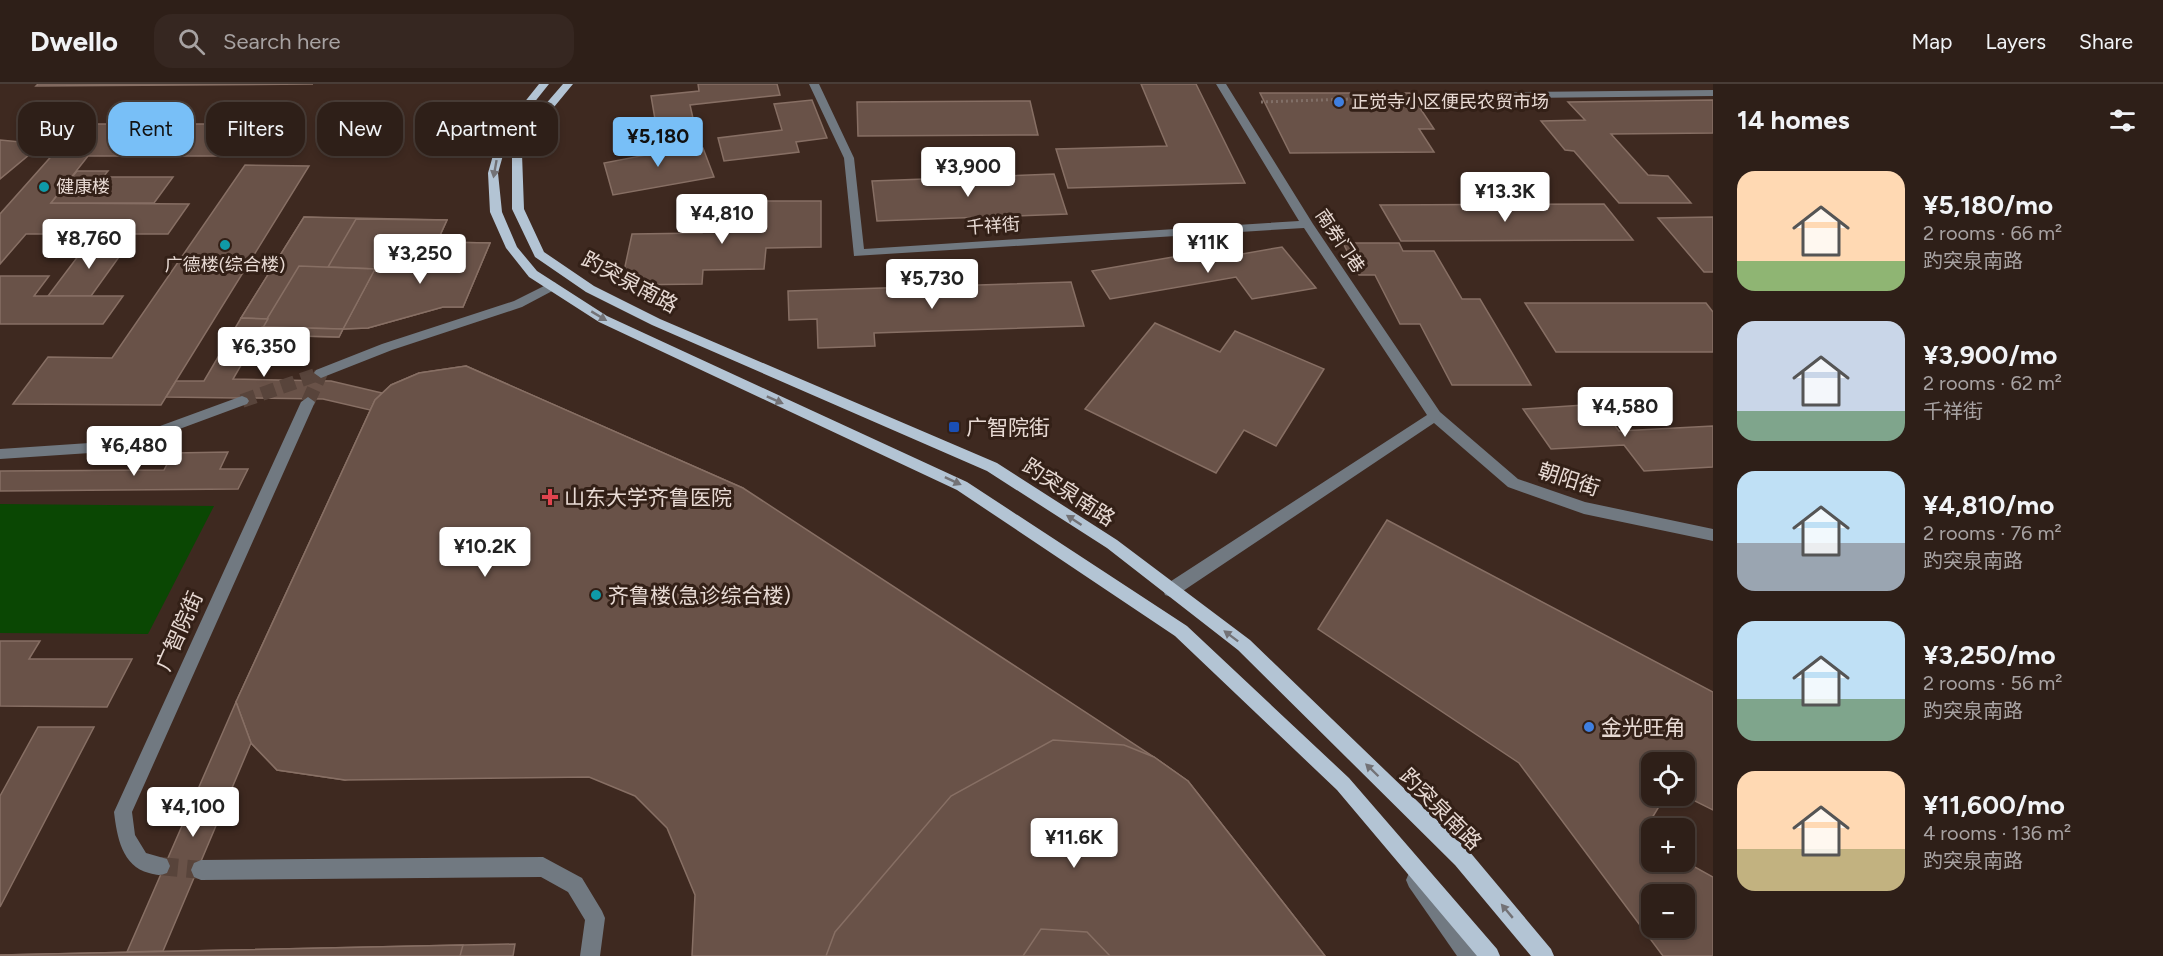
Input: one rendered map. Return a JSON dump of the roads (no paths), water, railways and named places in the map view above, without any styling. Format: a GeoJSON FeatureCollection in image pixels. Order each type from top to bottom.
{"type":"FeatureCollection","features":[{"type":"Feature","properties":{"kind":"main road","name":"趵突泉南路"},"geometry":{"type":"LineString","coordinates":[[544,84],[504,134],[493,173],[496,212],[512,248],[533,274],[603,319],[962,486],[1181,631],[1343,784],[1490,956]]}},
{"type":"Feature","properties":{"kind":"main road","name":"趵突泉南路"},"geometry":{"type":"LineString","coordinates":[[568,84],[541,116],[518,154],[518,209],[540,254],[590,289],[656,322],[992,467],[1112,544],[1244,645],[1462,858],[1544,956]]}},
{"type":"Feature","properties":{"kind":"street","name":"千祥街"},"geometry":{"type":"LineString","coordinates":[[814,84],[849,158],[858,253],[1306,224]]}},
{"type":"Feature","properties":{"kind":"street","name":"南券门巷"},"geometry":{"type":"LineString","coordinates":[[1221,84],[1306,224],[1435,416]]}},
{"type":"Feature","properties":{"kind":"street"},"geometry":{"type":"LineString","coordinates":[[1431,96],[1713,93]]}},
{"type":"Feature","properties":{"kind":"street"},"geometry":{"type":"LineString","coordinates":[[321,372],[387,347],[518,304],[552,286]]}},
{"type":"Feature","properties":{"kind":"street"},"geometry":{"type":"LineString","coordinates":[[0,454],[120,446],[242,400]]}},
{"type":"Feature","properties":{"kind":"street","name":"广智院街"},"geometry":{"type":"LineString","coordinates":[[160,866],[140,861],[126,837],[123,812],[308,402]]}},
{"type":"Feature","properties":{"kind":"street"},"geometry":{"type":"LineString","coordinates":[[1171,590],[1435,416]]}},
{"type":"Feature","properties":{"kind":"street","name":"朝阳街"},"geometry":{"type":"LineString","coordinates":[[1435,416],[1513,483],[1584,508],[1713,535]]}},
{"type":"Feature","properties":{"kind":"street"},"geometry":{"type":"LineString","coordinates":[[1376,821],[1469,956]]}},
{"type":"Feature","properties":{"kind":"street"},"geometry":{"type":"LineString","coordinates":[[201,870],[543,867],[575,885],[595,918],[590,956]]}},
{"type":"Feature","properties":{"kind":"tunnel"},"geometry":{"type":"LineString","coordinates":[[242,401],[321,373],[308,402]]}},
{"type":"Feature","properties":{"kind":"tunnel"},"geometry":{"type":"LineString","coordinates":[[160,866],[201,870]]}},
{"type":"Feature","properties":{"kind":"place","name":"正觉寺小区便民农贸市场"},"geometry":{"type":"Point","coordinates":[1339,102]}},
{"type":"Feature","properties":{"kind":"place","name":"健康楼"},"geometry":{"type":"Point","coordinates":[44,187]}},
{"type":"Feature","properties":{"kind":"place","name":"广德楼(综合楼)"},"geometry":{"type":"Point","coordinates":[225,245]}},
{"type":"Feature","properties":{"kind":"place","name":"广智院街"},"geometry":{"type":"Point","coordinates":[954,427]}},
{"type":"Feature","properties":{"kind":"place","name":"山东大学齐鲁医院"},"geometry":{"type":"Point","coordinates":[550,497]}},
{"type":"Feature","properties":{"kind":"place","name":"齐鲁楼(急诊综合楼)"},"geometry":{"type":"Point","coordinates":[596,595]}},
{"type":"Feature","properties":{"kind":"place","name":"金光旺角"},"geometry":{"type":"Point","coordinates":[1589,727]}}]}
